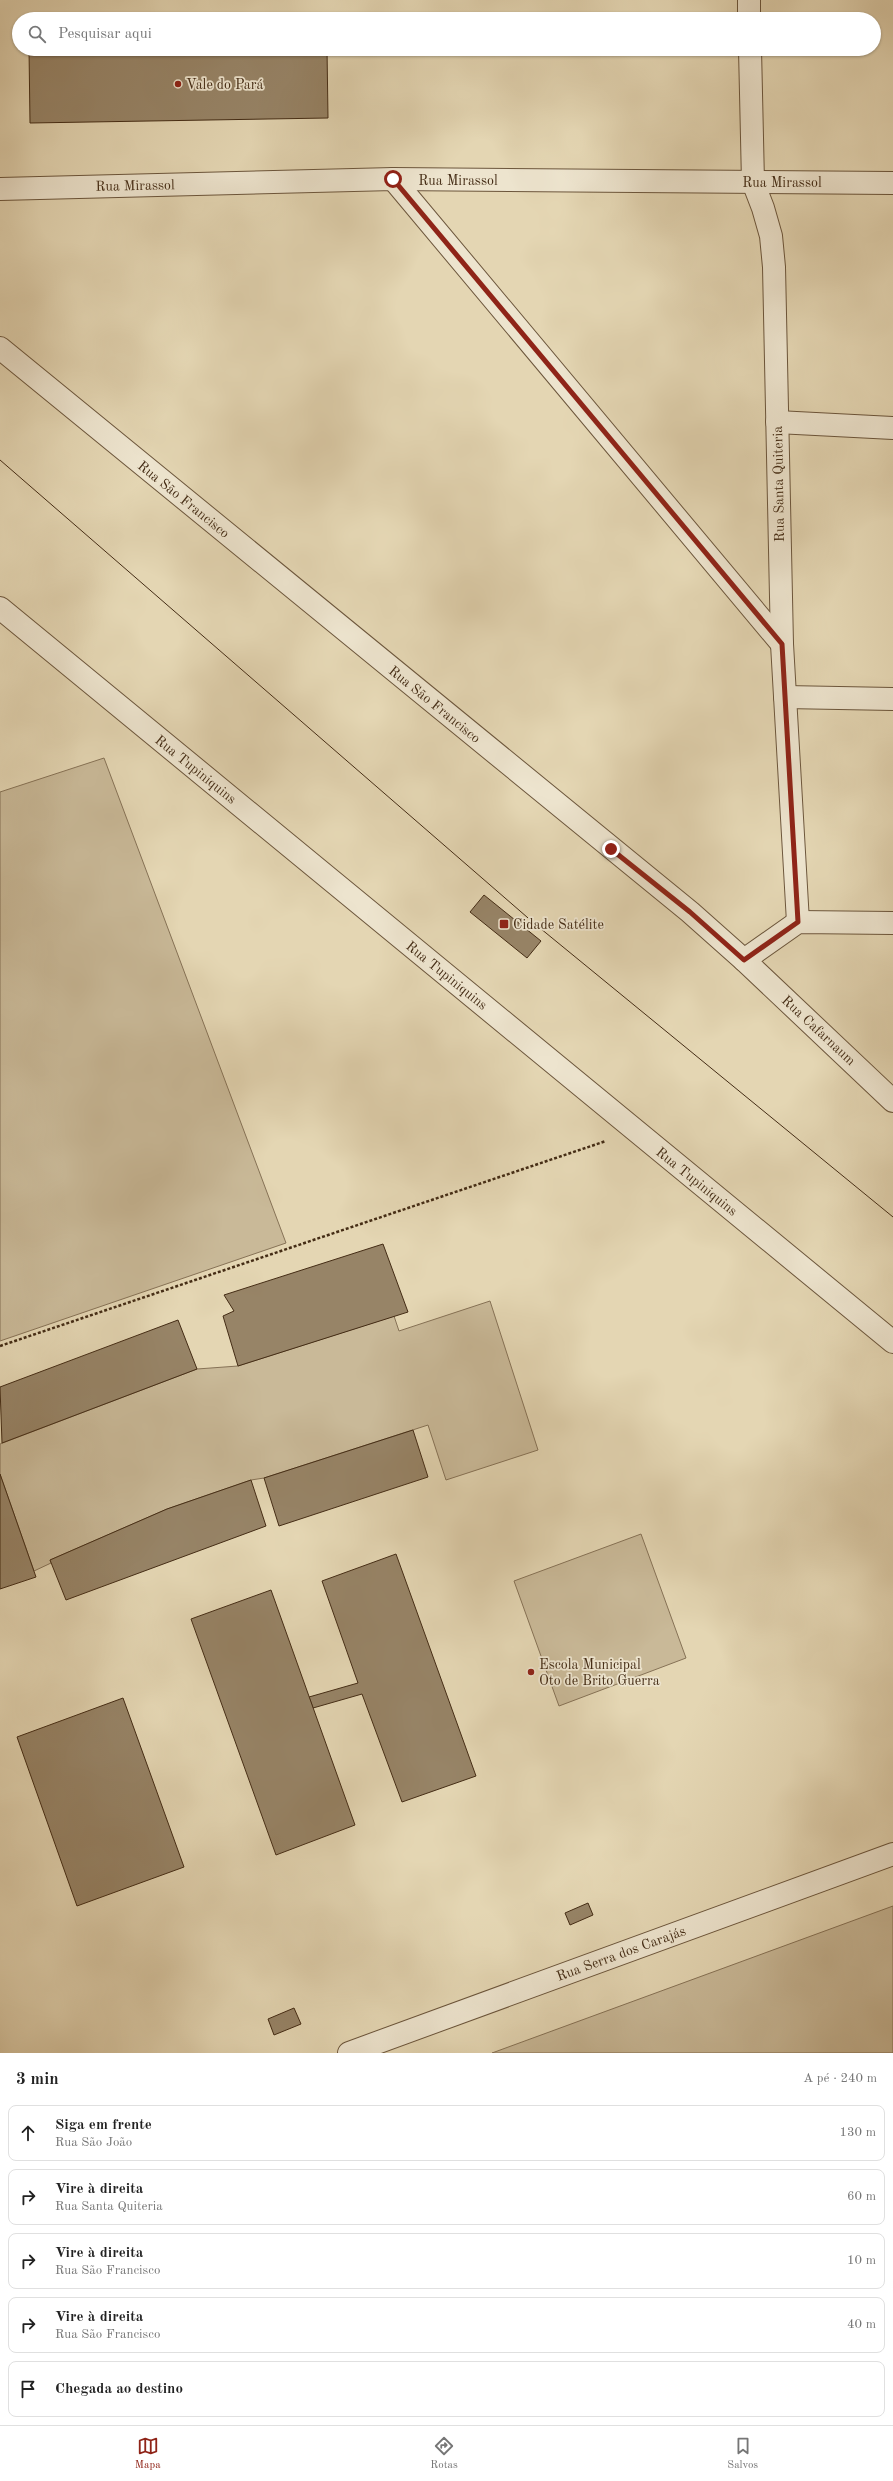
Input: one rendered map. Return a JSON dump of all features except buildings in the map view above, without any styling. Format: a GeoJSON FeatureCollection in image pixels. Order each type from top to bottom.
{"type":"FeatureCollection","features":[{"type":"Feature","properties":{"kind":"street"},"geometry":{"type":"LineString","coordinates":[[749,0],[749,12]]}},
{"type":"Feature","properties":{"kind":"street","name":"Rua Santa Quiteria"},"geometry":{"type":"LineString","coordinates":[[750,56],[753,182],[763,208],[771,236],[774,267],[782,644],[798,922]]}},
{"type":"Feature","properties":{"kind":"street"},"geometry":{"type":"LineString","coordinates":[[393,179],[782,644]]}},
{"type":"Feature","properties":{"kind":"street","name":"Rua Mirassol"},"geometry":{"type":"LineString","coordinates":[[0,189],[393,179],[893,182]]}},
{"type":"Feature","properties":{"kind":"street","name":"Rua São Francisco"},"geometry":{"type":"LineString","coordinates":[[0,348],[690,912],[744,960]]}},
{"type":"Feature","properties":{"kind":"street"},"geometry":{"type":"LineString","coordinates":[[777,422],[893,428]]}},
{"type":"Feature","properties":{"kind":"street","name":"Rua Tupiniquins"},"geometry":{"type":"LineString","coordinates":[[0,608],[893,1342]]}},
{"type":"Feature","properties":{"kind":"street"},"geometry":{"type":"LineString","coordinates":[[785,697],[893,699]]}},
{"type":"Feature","properties":{"kind":"street"},"geometry":{"type":"LineString","coordinates":[[744,960],[798,922],[893,923]]}},
{"type":"Feature","properties":{"kind":"street","name":"Rua Cafarnaum"},"geometry":{"type":"LineString","coordinates":[[744,960],[893,1101]]}},
{"type":"Feature","properties":{"kind":"street","name":"Rua Serra dos Carajás"},"geometry":{"type":"LineString","coordinates":[[349,2053],[893,1854]]}},
{"type":"Feature","properties":{"kind":"path"},"geometry":{"type":"LineString","coordinates":[[0,1346],[611,1139]]}},
{"type":"Feature","properties":{"kind":"shaded area"},"geometry":{"type":"Polygon","coordinates":[[[104,758],[286,1243],[0,1341],[0,792],[104,758]]]}},
{"type":"Feature","properties":{"kind":"shaded area"},"geometry":{"type":"Polygon","coordinates":[[[490,1301],[538,1450],[446,1480],[428,1425],[264,1478],[251,1480],[167,1509],[50,1560],[51,1563],[34,1571],[0,1474],[0,1444],[197,1369],[238,1366],[394,1316],[399,1331],[490,1301]]]}},
{"type":"Feature","properties":{"kind":"shaded area"},"geometry":{"type":"Polygon","coordinates":[[[641,1534],[686,1658],[559,1706],[514,1581],[641,1534]]]}},
{"type":"Feature","properties":{"kind":"shaded area"},"geometry":{"type":"Polygon","coordinates":[[[893,1906],[893,2053],[492,2053],[893,1906]]]}},
{"type":"Feature","properties":{"kind":"tram line"},"geometry":{"type":"LineString","coordinates":[[0,460],[535,924],[893,1217]]}},
{"type":"Feature","properties":{"kind":"place","name":"Vale do Pará"},"geometry":{"type":"Point","coordinates":[178,84]}},
{"type":"Feature","properties":{"kind":"place","name":"Cidade Satélite"},"geometry":{"type":"Point","coordinates":[504,924]}},
{"type":"Feature","properties":{"kind":"place","name":"Escola Municipal Oto de Brito Guerra"},"geometry":{"type":"Point","coordinates":[531,1672]}},
{"type":"Feature","properties":{"kind":"route"},"geometry":{"type":"LineString","coordinates":[[393,179],[782,644],[798,922],[766,943],[744,960],[690,912],[611,849]]}}]}
